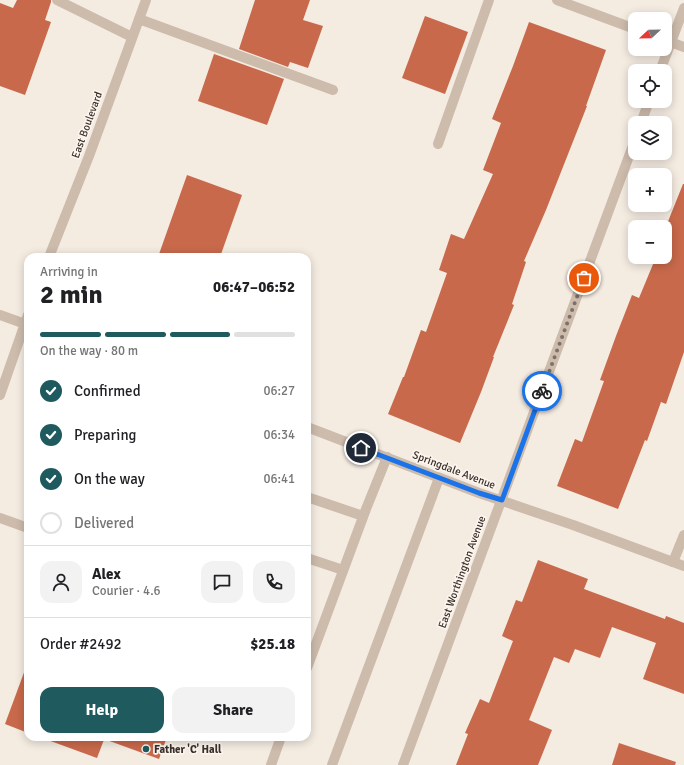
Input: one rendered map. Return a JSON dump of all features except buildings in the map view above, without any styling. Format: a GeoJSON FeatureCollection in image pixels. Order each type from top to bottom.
{"type":"FeatureCollection","features":[{"type":"Feature","properties":{"kind":"street"},"geometry":{"type":"LineString","coordinates":[[57,0],[132,37]]}},
{"type":"Feature","properties":{"kind":"street","name":"East Boulevard"},"geometry":{"type":"LineString","coordinates":[[51,253],[89,156],[146,0]]}},
{"type":"Feature","properties":{"kind":"street"},"geometry":{"type":"LineString","coordinates":[[438,144],[489,0]]}},
{"type":"Feature","properties":{"kind":"street"},"geometry":{"type":"LineString","coordinates":[[557,0],[628,26]]}},
{"type":"Feature","properties":{"kind":"street"},"geometry":{"type":"LineString","coordinates":[[672,33],[684,8]]}},
{"type":"Feature","properties":{"kind":"street"},"geometry":{"type":"LineString","coordinates":[[139,20],[333,90]]}},
{"type":"Feature","properties":{"kind":"street"},"geometry":{"type":"LineString","coordinates":[[672,42],[684,47]]}},
{"type":"Feature","properties":{"kind":"street","name":"East Worthington Avenue"},"geometry":{"type":"LineString","coordinates":[[403,765],[628,159]]}},
{"type":"Feature","properties":{"kind":"street"},"geometry":{"type":"LineString","coordinates":[[0,315],[24,320]]}},
{"type":"Feature","properties":{"kind":"street"},"geometry":{"type":"LineString","coordinates":[[0,395],[24,329]]}},
{"type":"Feature","properties":{"kind":"street","name":"Springdale Avenue"},"geometry":{"type":"LineString","coordinates":[[311,428],[439,478],[574,525],[684,566]]}},
{"type":"Feature","properties":{"kind":"street"},"geometry":{"type":"LineString","coordinates":[[311,657],[363,516],[387,457]]}},
{"type":"Feature","properties":{"kind":"street"},"geometry":{"type":"LineString","coordinates":[[332,765],[439,478]]}},
{"type":"Feature","properties":{"kind":"street"},"geometry":{"type":"LineString","coordinates":[[311,498],[363,516]]}},
{"type":"Feature","properties":{"kind":"street"},"geometry":{"type":"LineString","coordinates":[[0,518],[24,527]]}},
{"type":"Feature","properties":{"kind":"street"},"geometry":{"type":"LineString","coordinates":[[673,562],[684,534]]}},
{"type":"Feature","properties":{"kind":"street"},"geometry":{"type":"LineString","coordinates":[[311,559],[343,570]]}},
{"type":"Feature","properties":{"kind":"street"},"geometry":{"type":"LineString","coordinates":[[271,765],[280,741]]}},
{"type":"Feature","properties":{"kind":"way so far"},"geometry":{"type":"LineString","coordinates":[[542,391],[584,278]]}},
{"type":"Feature","properties":{"kind":"place","name":"Father 'C' Hall"},"geometry":{"type":"Point","coordinates":[146,749]}},
{"type":"Feature","properties":{"kind":"route"},"geometry":{"type":"LineString","coordinates":[[361,448],[479,493],[502,500],[542,391]]}}]}
